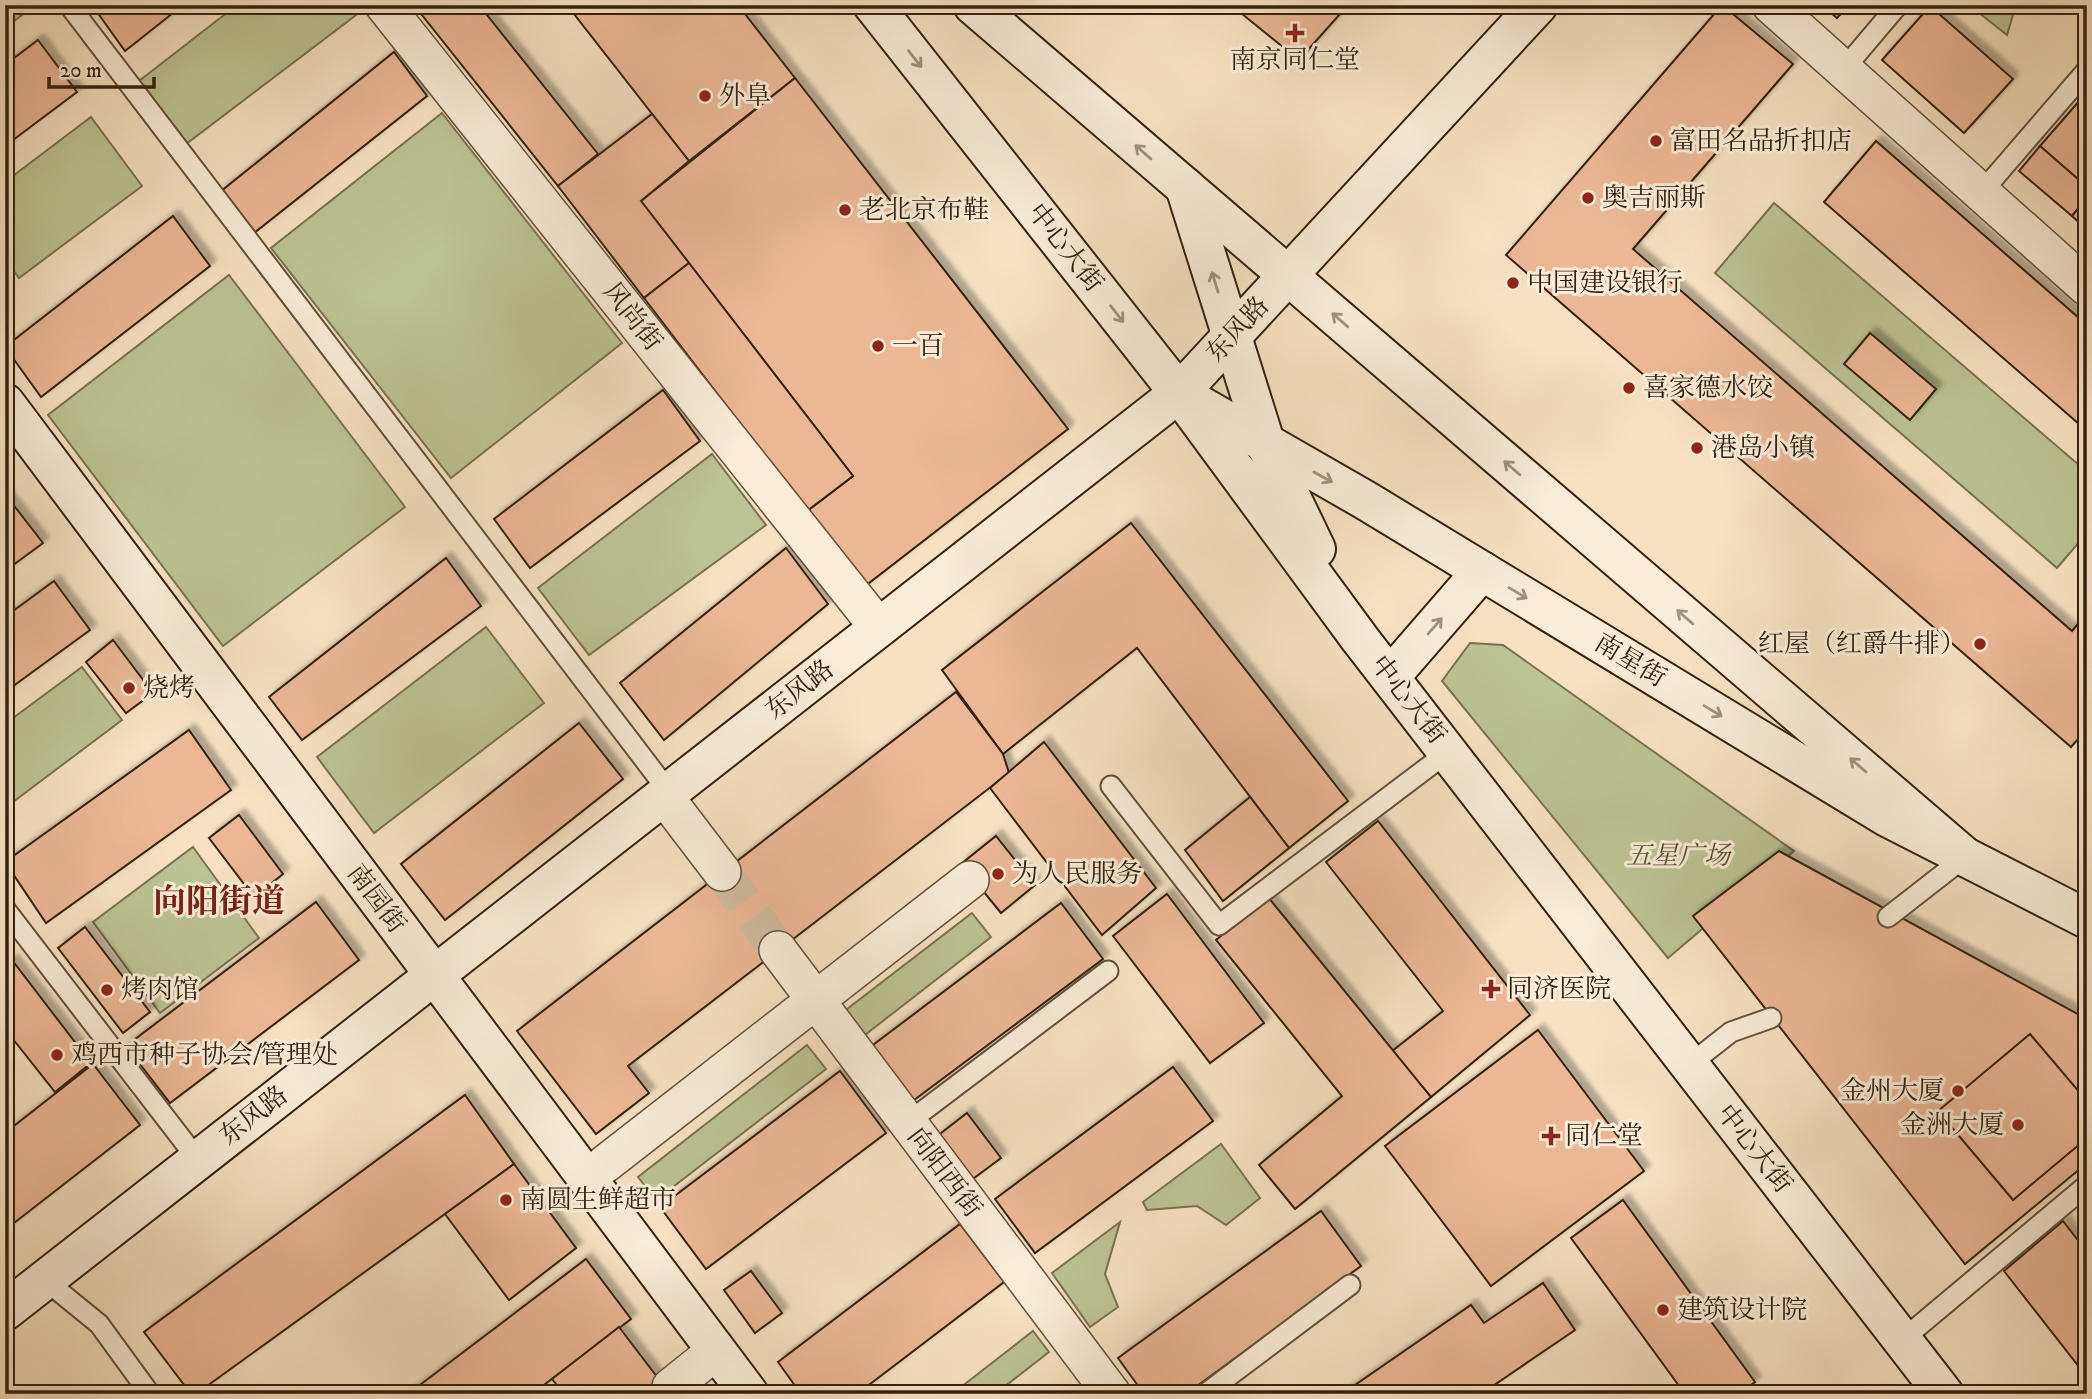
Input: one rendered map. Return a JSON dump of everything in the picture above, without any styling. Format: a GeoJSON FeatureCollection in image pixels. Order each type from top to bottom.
{"type":"FeatureCollection","features":[{"type":"Feature","properties":{"kind":"street","name":"风尚街"},"geometry":{"type":"LineString","coordinates":[[384,5],[879,628]]}},
{"type":"Feature","properties":{"kind":"street","name":"中心大街"},"geometry":{"type":"LineString","coordinates":[[873,5],[1179,393],[1360,639],[1944,1394]]}},
{"type":"Feature","properties":{"kind":"street"},"geometry":{"type":"LineString","coordinates":[[973,5],[1965,857]]}},
{"type":"Feature","properties":{"kind":"street","name":"东风路"},"geometry":{"type":"LineString","coordinates":[[5,1311],[1179,393],[1538,5]]}},
{"type":"Feature","properties":{"kind":"street"},"geometry":{"type":"LineString","coordinates":[[1771,5],[2087,288]]}},
{"type":"Feature","properties":{"kind":"street"},"geometry":{"type":"LineString","coordinates":[[1185,187],[1266,445],[1360,639]]}},
{"type":"Feature","properties":{"kind":"street","name":"南星街"},"geometry":{"type":"LineString","coordinates":[[1179,393],[1482,571],[1887,817],[2087,919]]}},
{"type":"Feature","properties":{"kind":"street","name":"南园街"},"geometry":{"type":"LineString","coordinates":[[5,403],[749,1394]]}},
{"type":"Feature","properties":{"kind":"street"},"geometry":{"type":"LineString","coordinates":[[1390,677],[1482,571]]}},
{"type":"Feature","properties":{"kind":"street"},"geometry":{"type":"LineString","coordinates":[[667,794],[722,873]]}},
{"type":"Feature","properties":{"kind":"street"},"geometry":{"type":"LineString","coordinates":[[605,1164],[970,880]]}},
{"type":"Feature","properties":{"kind":"street","name":"向阳西街"},"geometry":{"type":"LineString","coordinates":[[778,950],[1112,1394]]}},
{"type":"Feature","properties":{"kind":"street"},"geometry":{"type":"LineString","coordinates":[[671,1387],[716,1351]]}},
{"type":"Feature","properties":{"kind":"lane"},"geometry":{"type":"LineString","coordinates":[[69,5],[667,794]]}},
{"type":"Feature","properties":{"kind":"lane"},"geometry":{"type":"LineString","coordinates":[[1843,70],[1898,5]]}},
{"type":"Feature","properties":{"kind":"lane"},"geometry":{"type":"LineString","coordinates":[[1981,193],[2087,70]]}},
{"type":"Feature","properties":{"kind":"lane"},"geometry":{"type":"LineString","coordinates":[[1111,786],[1219,925],[1448,752]]}},
{"type":"Feature","properties":{"kind":"lane"},"geometry":{"type":"LineString","coordinates":[[1888,917],[1965,857]]}},
{"type":"Feature","properties":{"kind":"lane"},"geometry":{"type":"LineString","coordinates":[[5,909],[198,1160]]}},
{"type":"Feature","properties":{"kind":"lane"},"geometry":{"type":"LineString","coordinates":[[907,1123],[1108,971]]}},
{"type":"Feature","properties":{"kind":"lane"},"geometry":{"type":"LineString","coordinates":[[1689,1065],[1731,1032],[1771,1018]]}},
{"type":"Feature","properties":{"kind":"lane"},"geometry":{"type":"LineString","coordinates":[[1902,1340],[2087,1185]]}},
{"type":"Feature","properties":{"kind":"lane"},"geometry":{"type":"LineString","coordinates":[[46,1280],[99,1324],[150,1394]]}},
{"type":"Feature","properties":{"kind":"lane"},"geometry":{"type":"LineString","coordinates":[[1205,1394],[1350,1285]]}},
{"type":"Feature","properties":{"kind":"green space"},"geometry":{"type":"Polygon","coordinates":[[[5,5],[35,5],[5,28],[5,5]]]}},
{"type":"Feature","properties":{"kind":"green space"},"geometry":{"type":"Polygon","coordinates":[[[237,5],[348,5],[356,15],[186,144],[139,81],[237,5]]]}},
{"type":"Feature","properties":{"kind":"green space"},"geometry":{"type":"Polygon","coordinates":[[[1969,5],[2016,5],[2007,35],[1969,5]]]}},
{"type":"Feature","properties":{"kind":"green space"},"geometry":{"type":"Polygon","coordinates":[[[442,113],[622,343],[451,478],[271,248],[442,113]]]}},
{"type":"Feature","properties":{"kind":"green space"},"geometry":{"type":"Polygon","coordinates":[[[91,117],[142,186],[19,278],[5,259],[5,182],[91,117]]]}},
{"type":"Feature","properties":{"kind":"green space"},"geometry":{"type":"Polygon","coordinates":[[[1774,203],[2087,472],[2087,533],[2057,568],[1715,273],[1774,203]]]}},
{"type":"Feature","properties":{"kind":"green space"},"geometry":{"type":"Polygon","coordinates":[[[229,275],[405,507],[223,646],[48,415],[229,275]]]}},
{"type":"Feature","properties":{"kind":"green space"},"geometry":{"type":"Polygon","coordinates":[[[712,454],[766,525],[589,655],[538,588],[712,454]]]}},
{"type":"Feature","properties":{"kind":"green space"},"geometry":{"type":"Polygon","coordinates":[[[486,627],[544,703],[374,833],[317,757],[486,627]]]}},
{"type":"Feature","properties":{"kind":"green space","name":"五星广场"},"geometry":{"type":"Polygon","coordinates":[[[1470,643],[1503,645],[1794,851],[1668,958],[1442,681],[1470,643]]]}},
{"type":"Feature","properties":{"kind":"green space"},"geometry":{"type":"Polygon","coordinates":[[[82,667],[122,720],[5,808],[5,724],[82,667]]]}},
{"type":"Feature","properties":{"kind":"green space"},"geometry":{"type":"Polygon","coordinates":[[[193,847],[259,938],[160,1013],[93,922],[193,847]]]}},
{"type":"Feature","properties":{"kind":"green space"},"geometry":{"type":"Polygon","coordinates":[[[972,913],[991,937],[861,1038],[842,1013],[972,913]]]}},
{"type":"Feature","properties":{"kind":"green space"},"geometry":{"type":"Polygon","coordinates":[[[807,1045],[826,1069],[656,1200],[638,1177],[807,1045]]]}},
{"type":"Feature","properties":{"kind":"green space"},"geometry":{"type":"Polygon","coordinates":[[[1221,1144],[1260,1198],[1226,1225],[1197,1206],[1147,1210],[1143,1202],[1221,1144]]]}},
{"type":"Feature","properties":{"kind":"green space"},"geometry":{"type":"Polygon","coordinates":[[[1120,1222],[1105,1274],[1118,1307],[1090,1327],[1052,1273],[1120,1222]]]}},
{"type":"Feature","properties":{"kind":"green space"},"geometry":{"type":"Polygon","coordinates":[[[1033,1331],[1049,1352],[995,1394],[952,1394],[1033,1331]]]}},
{"type":"Feature","properties":{"kind":"building"},"geometry":{"type":"Polygon","coordinates":[[[92,5],[183,5],[125,51],[92,5]]]}},
{"type":"Feature","properties":{"kind":"building"},"geometry":{"type":"Polygon","coordinates":[[[414,5],[479,5],[598,154],[558,186],[414,5]]]}},
{"type":"Feature","properties":{"kind":"building","name":"外阜"},"geometry":{"type":"Polygon","coordinates":[[[567,5],[738,5],[795,78],[689,161],[567,5]]]}},
{"type":"Feature","properties":{"kind":"building"},"geometry":{"type":"Polygon","coordinates":[[[1231,5],[1348,5],[1299,60],[1231,5]]]}},
{"type":"Feature","properties":{"kind":"building"},"geometry":{"type":"Polygon","coordinates":[[[1722,5],[1793,64],[1633,249],[2072,631],[2087,613],[2087,729],[2071,747],[1506,255],[1722,5]]]}},
{"type":"Feature","properties":{"kind":"building"},"geometry":{"type":"Polygon","coordinates":[[[1822,5],[1849,5],[1837,18],[1822,5]]]}},
{"type":"Feature","properties":{"kind":"building"},"geometry":{"type":"Polygon","coordinates":[[[1930,6],[2013,79],[1964,133],[1882,60],[1930,6]]]}},
{"type":"Feature","properties":{"kind":"building"},"geometry":{"type":"Polygon","coordinates":[[[38,40],[77,92],[5,146],[5,65],[38,40]]]}},
{"type":"Feature","properties":{"kind":"building"},"geometry":{"type":"Polygon","coordinates":[[[394,52],[427,96],[254,233],[220,192],[394,52]]]}},
{"type":"Feature","properties":{"kind":"building","name":"一百"},"geometry":{"type":"Polygon","coordinates":[[[795,78],[1068,429],[860,590],[802,515],[853,476],[641,201],[795,78]]]}},
{"type":"Feature","properties":{"kind":"building"},"geometry":{"type":"Polygon","coordinates":[[[2087,92],[2087,187],[2040,146],[2087,92]]]}},
{"type":"Feature","properties":{"kind":"building"},"geometry":{"type":"Polygon","coordinates":[[[652,114],[689,161],[641,201],[689,263],[644,298],[558,186],[652,114]]]}},
{"type":"Feature","properties":{"kind":"building"},"geometry":{"type":"Polygon","coordinates":[[[1876,141],[2087,325],[2087,431],[1824,202],[1876,141]]]}},
{"type":"Feature","properties":{"kind":"building"},"geometry":{"type":"Polygon","coordinates":[[[2040,146],[2087,187],[2087,198],[2072,216],[2019,171],[2040,146]]]}},
{"type":"Feature","properties":{"kind":"building"},"geometry":{"type":"Polygon","coordinates":[[[2087,198],[2087,230],[2072,216],[2087,198]]]}},
{"type":"Feature","properties":{"kind":"building"},"geometry":{"type":"Polygon","coordinates":[[[173,216],[210,266],[41,397],[5,347],[173,216]]]}},
{"type":"Feature","properties":{"kind":"building"},"geometry":{"type":"Polygon","coordinates":[[[689,263],[853,476],[807,511],[644,298],[689,263]]]}},
{"type":"Feature","properties":{"kind":"building"},"geometry":{"type":"Polygon","coordinates":[[[1870,333],[1936,389],[1910,420],[1844,364],[1870,333]]]}},
{"type":"Feature","properties":{"kind":"building"},"geometry":{"type":"Polygon","coordinates":[[[663,390],[700,441],[530,568],[494,519],[663,390]]]}},
{"type":"Feature","properties":{"kind":"building"},"geometry":{"type":"Polygon","coordinates":[[[5,494],[43,543],[5,571],[5,494]]]}},
{"type":"Feature","properties":{"kind":"building"},"geometry":{"type":"Polygon","coordinates":[[[1131,523],[1348,801],[1289,848],[1137,648],[1003,754],[942,670],[1131,523]]]}},
{"type":"Feature","properties":{"kind":"building"},"geometry":{"type":"Polygon","coordinates":[[[786,548],[828,604],[664,740],[620,683],[786,548]]]}},
{"type":"Feature","properties":{"kind":"building"},"geometry":{"type":"Polygon","coordinates":[[[446,558],[481,606],[302,740],[269,697],[446,558]]]}},
{"type":"Feature","properties":{"kind":"building"},"geometry":{"type":"Polygon","coordinates":[[[54,581],[90,630],[5,692],[5,617],[54,581]]]}},
{"type":"Feature","properties":{"kind":"building"},"geometry":{"type":"Polygon","coordinates":[[[113,640],[153,693],[126,713],[86,662],[113,640]]]}},
{"type":"Feature","properties":{"kind":"building"},"geometry":{"type":"Polygon","coordinates":[[[956,692],[1003,754],[1009,773],[628,1066],[649,1093],[596,1134],[517,1031],[956,692]]]}},
{"type":"Feature","properties":{"kind":"building"},"geometry":{"type":"Polygon","coordinates":[[[579,723],[623,779],[445,920],[401,864],[579,723]]]}},
{"type":"Feature","properties":{"kind":"building"},"geometry":{"type":"Polygon","coordinates":[[[189,730],[231,790],[46,923],[5,862],[189,730]]]}},
{"type":"Feature","properties":{"kind":"building"},"geometry":{"type":"Polygon","coordinates":[[[1044,742],[1156,888],[1102,935],[990,788],[1044,742]]]}},
{"type":"Feature","properties":{"kind":"building"},"geometry":{"type":"Polygon","coordinates":[[[1250,797],[1289,848],[1223,901],[1185,850],[1250,797]]]}},
{"type":"Feature","properties":{"kind":"building"},"geometry":{"type":"Polygon","coordinates":[[[239,815],[283,874],[254,897],[209,838],[239,815]]]}},
{"type":"Feature","properties":{"kind":"building"},"geometry":{"type":"Polygon","coordinates":[[[1378,821],[1530,1015],[1431,1097],[1391,1052],[1443,1011],[1326,862],[1378,821]]]}},
{"type":"Feature","properties":{"kind":"building","name":"为人民服务"},"geometry":{"type":"Polygon","coordinates":[[[996,836],[1035,885],[1001,913],[961,864],[996,836]]]}},
{"type":"Feature","properties":{"kind":"building","name":"金州大厦"},"geometry":{"type":"Polygon","coordinates":[[[1779,851],[2087,1019],[2087,1163],[1965,1264],[1693,916],[1779,851]]]}},
{"type":"Feature","properties":{"kind":"building"},"geometry":{"type":"Polygon","coordinates":[[[1167,894],[1264,1023],[1210,1063],[1113,936],[1167,894]]]}},
{"type":"Feature","properties":{"kind":"building"},"geometry":{"type":"Polygon","coordinates":[[[1268,897],[1431,1097],[1295,1209],[1259,1165],[1342,1096],[1216,940],[1268,897]]]}},
{"type":"Feature","properties":{"kind":"building"},"geometry":{"type":"Polygon","coordinates":[[[316,902],[359,960],[170,1103],[126,1046],[316,902]]]}},
{"type":"Feature","properties":{"kind":"building"},"geometry":{"type":"Polygon","coordinates":[[[1061,903],[1103,959],[910,1103],[869,1048],[1061,903]]]}},
{"type":"Feature","properties":{"kind":"building"},"geometry":{"type":"Polygon","coordinates":[[[85,927],[150,1012],[123,1033],[58,948],[85,927]]]}},
{"type":"Feature","properties":{"kind":"building"},"geometry":{"type":"Polygon","coordinates":[[[12,960],[91,1063],[55,1092],[5,1029],[5,965],[12,960]]]}},
{"type":"Feature","properties":{"kind":"building"},"geometry":{"type":"Polygon","coordinates":[[[1538,1030],[1644,1171],[1491,1286],[1385,1146],[1538,1030]]]}},
{"type":"Feature","properties":{"kind":"building","name":"金洲大厦"},"geometry":{"type":"Polygon","coordinates":[[[2030,1034],[2087,1101],[2087,1138],[2013,1200],[1938,1111],[2030,1034]]]}},
{"type":"Feature","properties":{"kind":"building"},"geometry":{"type":"Polygon","coordinates":[[[93,1064],[140,1125],[5,1230],[5,1133],[93,1064]]]}},
{"type":"Feature","properties":{"kind":"building"},"geometry":{"type":"Polygon","coordinates":[[[1173,1067],[1213,1121],[1035,1253],[995,1199],[1173,1067]]]}},
{"type":"Feature","properties":{"kind":"building"},"geometry":{"type":"Polygon","coordinates":[[[840,1071],[886,1133],[706,1269],[660,1207],[840,1071]]]}},
{"type":"Feature","properties":{"kind":"building"},"geometry":{"type":"Polygon","coordinates":[[[465,1095],[514,1164],[196,1394],[191,1394],[144,1332],[465,1095]]]}},
{"type":"Feature","properties":{"kind":"building"},"geometry":{"type":"Polygon","coordinates":[[[967,1113],[1001,1158],[970,1181],[936,1137],[967,1113]]]}},
{"type":"Feature","properties":{"kind":"building"},"geometry":{"type":"Polygon","coordinates":[[[514,1164],[576,1248],[509,1300],[445,1214],[514,1164]]]}},
{"type":"Feature","properties":{"kind":"building","name":"建筑设计院"},"geometry":{"type":"Polygon","coordinates":[[[1623,1200],[1755,1382],[1739,1394],[1685,1394],[1571,1238],[1623,1200]]]}},
{"type":"Feature","properties":{"kind":"building"},"geometry":{"type":"Polygon","coordinates":[[[1321,1211],[1361,1266],[1186,1394],[1144,1394],[1118,1358],[1321,1211]]]}},
{"type":"Feature","properties":{"kind":"building"},"geometry":{"type":"Polygon","coordinates":[[[2063,1221],[2087,1252],[2087,1377],[2004,1271],[2063,1221]]]}},
{"type":"Feature","properties":{"kind":"building"},"geometry":{"type":"Polygon","coordinates":[[[960,1224],[1004,1282],[857,1394],[801,1394],[778,1362],[960,1224]]]}},
{"type":"Feature","properties":{"kind":"building"},"geometry":{"type":"Polygon","coordinates":[[[586,1259],[631,1319],[532,1394],[408,1394],[586,1259]]]}},
{"type":"Feature","properties":{"kind":"building"},"geometry":{"type":"Polygon","coordinates":[[[751,1271],[782,1313],[755,1333],[724,1290],[751,1271]]]}},
{"type":"Feature","properties":{"kind":"building"},"geometry":{"type":"Polygon","coordinates":[[[1543,1283],[1575,1330],[1481,1394],[1342,1394],[1471,1305],[1484,1323],[1543,1283]]]}},
{"type":"Feature","properties":{"kind":"building"},"geometry":{"type":"Polygon","coordinates":[[[619,1327],[670,1394],[564,1394],[552,1379],[619,1327]]]}},
{"type":"Feature","properties":{"kind":"tunnel"},"geometry":{"type":"LineString","coordinates":[[722,872],[778,950]]}},
{"type":"Feature","properties":{"kind":"place","name":"南京同仁堂"},"geometry":{"type":"Point","coordinates":[1295,33]}},
{"type":"Feature","properties":{"kind":"place","name":"外阜"},"geometry":{"type":"Point","coordinates":[705,96]}},
{"type":"Feature","properties":{"kind":"place","name":"富田名品折扣店"},"geometry":{"type":"Point","coordinates":[1656,141]}},
{"type":"Feature","properties":{"kind":"place","name":"奥吉丽斯"},"geometry":{"type":"Point","coordinates":[1588,198]}},
{"type":"Feature","properties":{"kind":"place","name":"老北京布鞋"},"geometry":{"type":"Point","coordinates":[845,210]}},
{"type":"Feature","properties":{"kind":"place","name":"中国建设银行"},"geometry":{"type":"Point","coordinates":[1513,283]}},
{"type":"Feature","properties":{"kind":"place","name":"一百"},"geometry":{"type":"Point","coordinates":[878,346]}},
{"type":"Feature","properties":{"kind":"place","name":"喜家德水饺"},"geometry":{"type":"Point","coordinates":[1629,388]}},
{"type":"Feature","properties":{"kind":"place","name":"港岛小镇"},"geometry":{"type":"Point","coordinates":[1697,448]}},
{"type":"Feature","properties":{"kind":"place","name":"红屋（红爵牛排）"},"geometry":{"type":"Point","coordinates":[1980,644]}},
{"type":"Feature","properties":{"kind":"place","name":"烧烤"},"geometry":{"type":"Point","coordinates":[129,688]}},
{"type":"Feature","properties":{"kind":"place","name":"为人民服务"},"geometry":{"type":"Point","coordinates":[998,874]}},
{"type":"Feature","properties":{"kind":"place","name":"同济医院"},"geometry":{"type":"Point","coordinates":[1491,989]}},
{"type":"Feature","properties":{"kind":"place","name":"烤肉馆"},"geometry":{"type":"Point","coordinates":[107,990]}},
{"type":"Feature","properties":{"kind":"place","name":"鸡西市种子协会/管理处"},"geometry":{"type":"Point","coordinates":[57,1055]}},
{"type":"Feature","properties":{"kind":"place","name":"金州大厦"},"geometry":{"type":"Point","coordinates":[1958,1091]}},
{"type":"Feature","properties":{"kind":"place","name":"金洲大厦"},"geometry":{"type":"Point","coordinates":[2018,1125]}},
{"type":"Feature","properties":{"kind":"place","name":"同仁堂"},"geometry":{"type":"Point","coordinates":[1551,1136]}},
{"type":"Feature","properties":{"kind":"place","name":"南圆生鲜超市"},"geometry":{"type":"Point","coordinates":[506,1200]}},
{"type":"Feature","properties":{"kind":"place","name":"建筑设计院"},"geometry":{"type":"Point","coordinates":[1663,1310]}},
{"type":"Feature","properties":{"kind":"district","name":"向阳街道"},"geometry":{"type":"Point","coordinates":[219,902]}}]}
